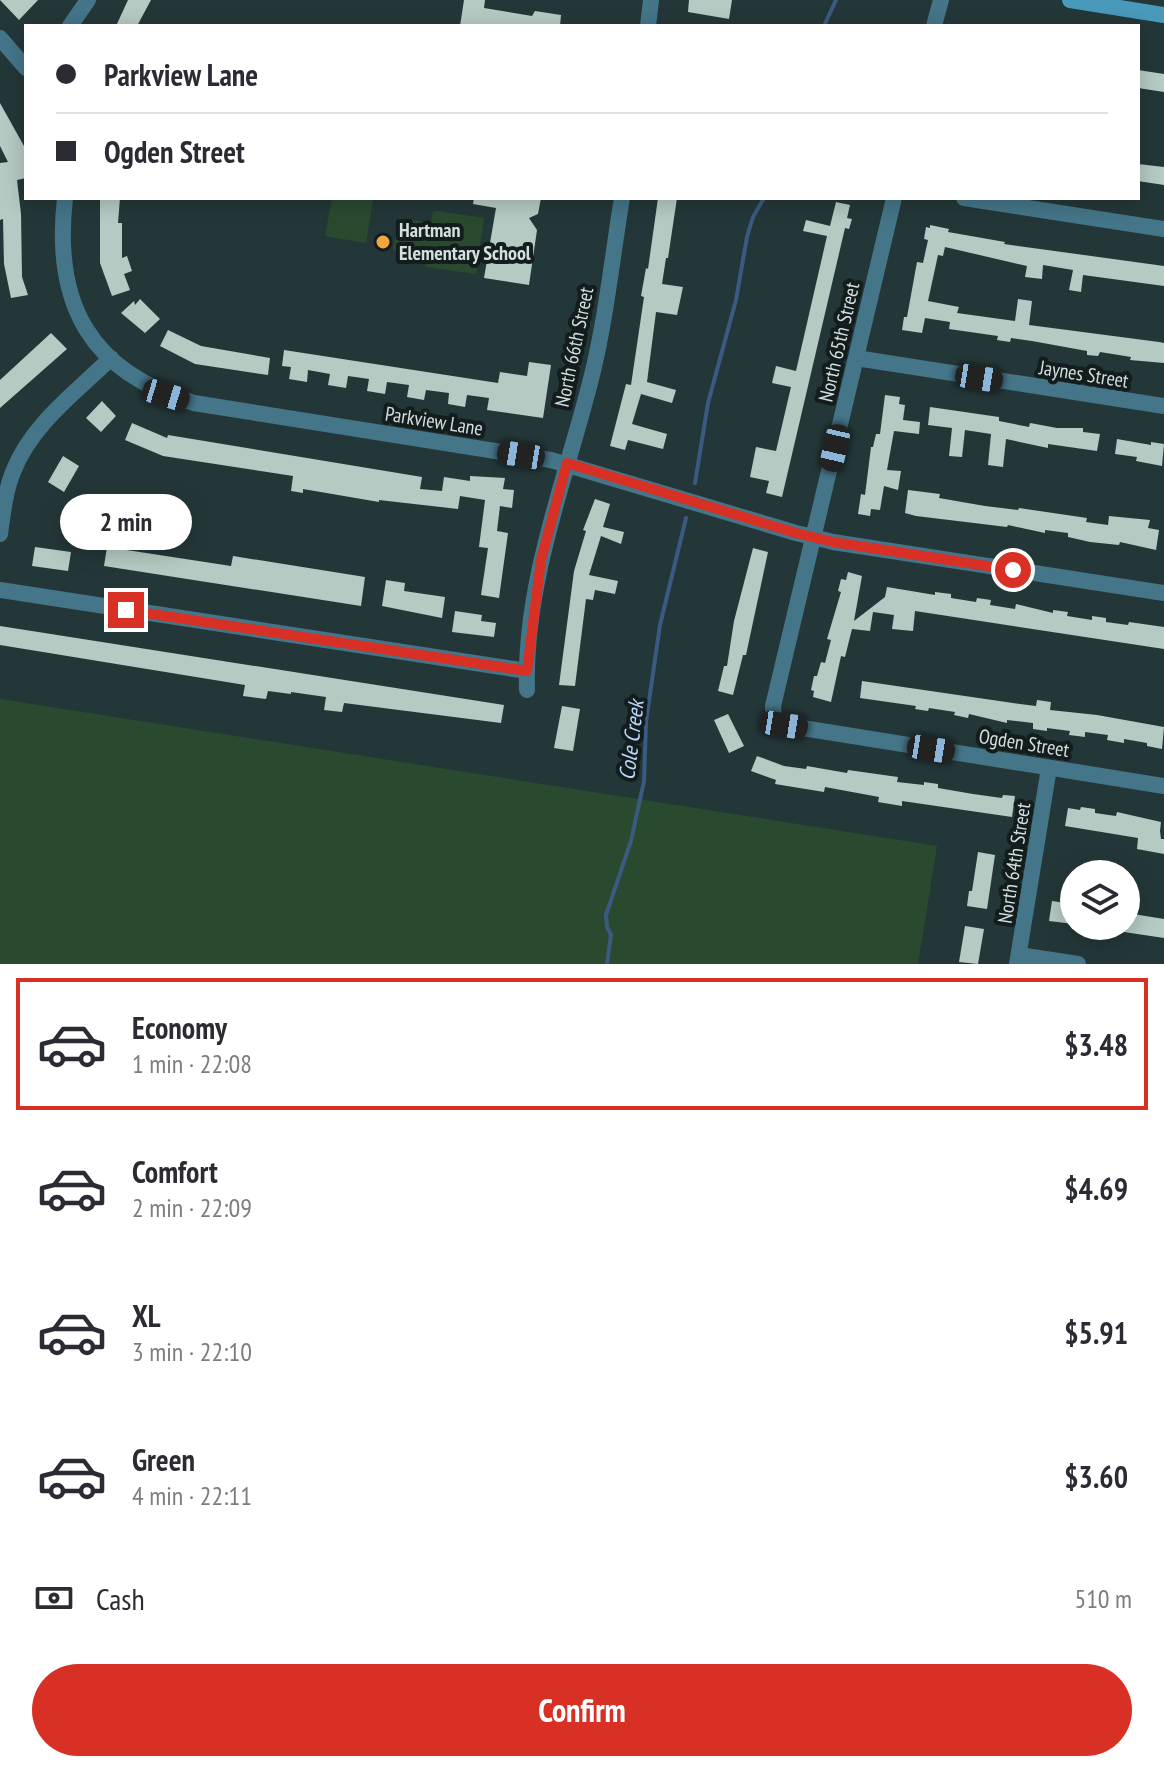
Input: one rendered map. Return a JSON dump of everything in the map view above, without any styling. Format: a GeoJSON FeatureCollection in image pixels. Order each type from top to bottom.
{"type":"FeatureCollection","features":[{"type":"Feature","properties":{"kind":"main road"},"geometry":{"type":"LineString","coordinates":[[1070,0],[1164,15]]}},
{"type":"Feature","properties":{"kind":"street"},"geometry":{"type":"LineString","coordinates":[[71,24],[88,0]]}},
{"type":"Feature","properties":{"kind":"street"},"geometry":{"type":"LineString","coordinates":[[648,24],[651,0]]}},
{"type":"Feature","properties":{"kind":"street"},"geometry":{"type":"LineString","coordinates":[[935,24],[941,0]]}},
{"type":"Feature","properties":{"kind":"street"},"geometry":{"type":"LineString","coordinates":[[0,38],[24,66]]}},
{"type":"Feature","properties":{"kind":"street","name":"Parkview Lane"},"geometry":{"type":"LineString","coordinates":[[65,200],[61,249],[68,288],[87,329],[121,369],[144,385],[194,403],[567,463],[814,537],[1164,593]]}},
{"type":"Feature","properties":{"kind":"street","name":"North 66th Street"},"geometry":{"type":"LineString","coordinates":[[527,690],[541,560],[599,346],[622,200]]}},
{"type":"Feature","properties":{"kind":"street","name":"North 65th Street"},"geometry":{"type":"LineString","coordinates":[[784,725],[774,717],[773,706],[894,200]]}},
{"type":"Feature","properties":{"kind":"street"},"geometry":{"type":"LineString","coordinates":[[977,200],[1164,229]]}},
{"type":"Feature","properties":{"kind":"street"},"geometry":{"type":"LineString","coordinates":[[0,534],[12,474],[29,441],[111,358]]}},
{"type":"Feature","properties":{"kind":"street","name":"Jaynes Street"},"geometry":{"type":"LineString","coordinates":[[856,358],[1164,406]]}},
{"type":"Feature","properties":{"kind":"street"},"geometry":{"type":"LineString","coordinates":[[0,590],[527,671]]}},
{"type":"Feature","properties":{"kind":"street","name":"Ogden Street"},"geometry":{"type":"LineString","coordinates":[[784,725],[1164,786]]}},
{"type":"Feature","properties":{"kind":"street","name":"North 64th Street"},"geometry":{"type":"LineString","coordinates":[[1018,960],[1049,768]]}},
{"type":"Feature","properties":{"kind":"street"},"geometry":{"type":"LineString","coordinates":[[1018,960],[1078,964]]}},
{"type":"Feature","properties":{"kind":"green space"},"geometry":{"type":"Polygon","coordinates":[[[332,200],[373,200],[366,243],[325,236],[332,200]]]}},
{"type":"Feature","properties":{"kind":"green space"},"geometry":{"type":"Polygon","coordinates":[[[433,212],[484,218],[476,274],[426,267],[426,255],[393,250],[399,218],[431,223],[433,212]]]}},
{"type":"Feature","properties":{"kind":"green space"},"geometry":{"type":"Polygon","coordinates":[[[0,699],[937,846],[918,964],[0,964],[0,699]]]}},
{"type":"Feature","properties":{"kind":"building"},"geometry":{"type":"Polygon","coordinates":[[[0,0],[38,0],[19,20],[0,0]]]}},
{"type":"Feature","properties":{"kind":"building"},"geometry":{"type":"Polygon","coordinates":[[[128,0],[151,0],[138,24],[117,24],[128,0]]]}},
{"type":"Feature","properties":{"kind":"building"},"geometry":{"type":"Polygon","coordinates":[[[464,0],[485,0],[484,8],[532,16],[535,11],[561,15],[560,24],[460,24],[464,0]]]}},
{"type":"Feature","properties":{"kind":"building"},"geometry":{"type":"Polygon","coordinates":[[[689,0],[732,0],[729,19],[688,12],[689,0]]]}},
{"type":"Feature","properties":{"kind":"building"},"geometry":{"type":"Polygon","coordinates":[[[1140,70],[1164,74],[1164,92],[1140,88],[1140,70]]]}},
{"type":"Feature","properties":{"kind":"building"},"geometry":{"type":"Polygon","coordinates":[[[0,103],[24,146],[24,178],[17,180],[22,277],[28,295],[11,298],[4,264],[3,219],[0,220],[0,163],[8,162],[0,146],[0,103]]]}},
{"type":"Feature","properties":{"kind":"building"},"geometry":{"type":"Polygon","coordinates":[[[1140,164],[1164,167],[1164,185],[1140,181],[1140,164]]]}},
{"type":"Feature","properties":{"kind":"building"},"geometry":{"type":"Polygon","coordinates":[[[100,200],[120,200],[118,223],[122,223],[122,258],[127,256],[132,271],[124,274],[130,290],[112,296],[100,263],[100,200]]]}},
{"type":"Feature","properties":{"kind":"building"},"geometry":{"type":"Polygon","coordinates":[[[474,200],[541,200],[538,214],[529,218],[537,230],[529,285],[484,278],[496,208],[473,204],[474,200]]]}},
{"type":"Feature","properties":{"kind":"building"},"geometry":{"type":"Polygon","coordinates":[[[658,200],[677,200],[662,284],[683,287],[677,315],[656,312],[647,382],[676,390],[672,403],[641,394],[632,424],[667,434],[663,449],[628,440],[625,450],[610,446],[626,384],[631,385],[644,297],[641,296],[658,200]]]}},
{"type":"Feature","properties":{"kind":"building"},"geometry":{"type":"Polygon","coordinates":[[[836,202],[850,205],[847,218],[852,219],[849,229],[845,228],[782,497],[766,493],[769,481],[750,477],[756,447],[776,451],[791,387],[772,383],[776,366],[796,371],[827,236],[803,231],[806,220],[830,226],[836,202]]]}},
{"type":"Feature","properties":{"kind":"building"},"geometry":{"type":"Polygon","coordinates":[[[930,225],[1004,244],[1164,266],[1164,286],[1083,275],[1081,292],[1069,290],[1073,270],[1043,265],[1042,279],[1025,277],[1027,266],[945,247],[943,256],[938,255],[928,301],[959,307],[957,313],[1015,321],[1018,299],[1032,301],[1029,325],[1164,343],[1164,363],[1130,360],[1131,357],[1100,352],[1098,356],[1087,355],[1087,351],[1011,338],[1010,342],[997,340],[998,336],[949,329],[950,322],[925,318],[922,333],[902,330],[917,262],[923,263],[928,240],[924,239],[926,227],[930,228],[930,225]]]}},
{"type":"Feature","properties":{"kind":"building"},"geometry":{"type":"Polygon","coordinates":[[[140,299],[160,319],[145,333],[121,313],[140,299]]]}},
{"type":"Feature","properties":{"kind":"building"},"geometry":{"type":"Polygon","coordinates":[[[168,330],[201,346],[270,358],[268,375],[195,364],[160,346],[168,330]]]}},
{"type":"Feature","properties":{"kind":"building"},"geometry":{"type":"Polygon","coordinates":[[[51,333],[67,349],[0,408],[0,380],[51,333]]]}},
{"type":"Feature","properties":{"kind":"building"},"geometry":{"type":"Polygon","coordinates":[[[284,350],[498,383],[500,372],[527,376],[529,362],[551,365],[543,418],[487,410],[489,398],[467,395],[465,407],[448,404],[449,393],[426,390],[424,400],[407,397],[409,385],[387,382],[385,394],[367,391],[369,379],[348,376],[346,388],[328,385],[330,374],[308,370],[307,382],[289,379],[291,367],[282,366],[284,350]]]}},
{"type":"Feature","properties":{"kind":"building"},"geometry":{"type":"Polygon","coordinates":[[[885,395],[900,397],[899,404],[905,405],[903,420],[920,422],[919,434],[894,431],[887,470],[901,471],[898,490],[884,486],[880,510],[871,509],[870,516],[858,514],[861,494],[865,495],[871,447],[876,434],[880,434],[885,395]]]}},
{"type":"Feature","properties":{"kind":"building"},"geometry":{"type":"Polygon","coordinates":[[[102,401],[116,416],[101,432],[86,418],[102,401]]]}},
{"type":"Feature","properties":{"kind":"building"},"geometry":{"type":"Polygon","coordinates":[[[930,407],[999,417],[999,421],[1029,427],[1030,423],[1057,428],[1083,428],[1083,432],[1100,434],[1097,451],[1048,444],[1048,448],[1006,439],[1003,467],[988,465],[991,434],[965,430],[962,457],[949,456],[952,428],[928,425],[930,407]]]}},
{"type":"Feature","properties":{"kind":"building"},"geometry":{"type":"Polygon","coordinates":[[[132,423],[167,438],[168,435],[422,477],[420,489],[442,491],[444,477],[470,481],[470,476],[505,478],[503,489],[514,490],[512,508],[500,506],[497,531],[508,533],[499,598],[481,595],[488,548],[479,547],[485,500],[460,496],[458,509],[379,502],[303,489],[303,493],[291,491],[293,476],[163,456],[125,440],[132,423]]]}},
{"type":"Feature","properties":{"kind":"building"},"geometry":{"type":"Polygon","coordinates":[[[1117,439],[1164,444],[1162,466],[1136,461],[1137,457],[1115,454],[1117,439]]]}},
{"type":"Feature","properties":{"kind":"building"},"geometry":{"type":"Polygon","coordinates":[[[63,456],[79,466],[64,492],[48,482],[63,456]]]}},
{"type":"Feature","properties":{"kind":"building"},"geometry":{"type":"Polygon","coordinates":[[[908,490],[940,494],[939,498],[985,506],[1087,518],[1086,522],[1108,525],[1109,516],[1150,520],[1148,528],[1159,530],[1156,550],[1120,542],[1119,545],[1090,542],[1068,537],[1068,533],[1045,530],[1045,533],[1008,525],[916,516],[905,513],[908,490]]]}},
{"type":"Feature","properties":{"kind":"building"},"geometry":{"type":"Polygon","coordinates":[[[595,499],[610,504],[603,527],[624,532],[621,544],[601,536],[589,575],[618,581],[615,594],[595,590],[593,600],[586,599],[575,686],[559,685],[574,571],[586,531],[583,530],[595,499]]]}},
{"type":"Feature","properties":{"kind":"building"},"geometry":{"type":"Polygon","coordinates":[[[35,547],[71,552],[68,571],[32,566],[35,547]]]}},
{"type":"Feature","properties":{"kind":"building"},"geometry":{"type":"Polygon","coordinates":[[[107,547],[231,566],[233,556],[365,577],[361,606],[104,566],[107,547]]]}},
{"type":"Feature","properties":{"kind":"building"},"geometry":{"type":"Polygon","coordinates":[[[753,548],[768,552],[746,655],[743,655],[733,695],[718,691],[724,666],[727,666],[734,621],[753,548]]]}},
{"type":"Feature","properties":{"kind":"building"},"geometry":{"type":"Polygon","coordinates":[[[848,572],[862,576],[854,621],[885,597],[887,587],[935,595],[935,592],[951,594],[951,598],[976,602],[977,598],[991,600],[990,605],[1015,609],[1016,604],[1053,613],[1053,610],[1068,612],[1067,616],[1092,620],[1092,616],[1106,618],[1106,622],[1164,627],[1164,649],[915,611],[913,631],[892,629],[894,615],[873,612],[870,631],[852,629],[845,657],[841,656],[831,702],[813,697],[814,691],[811,690],[821,662],[825,663],[831,640],[827,639],[841,592],[838,591],[841,579],[846,580],[848,572]]]}},
{"type":"Feature","properties":{"kind":"building"},"geometry":{"type":"Polygon","coordinates":[[[386,580],[405,583],[404,591],[445,597],[442,618],[382,606],[386,580]]]}},
{"type":"Feature","properties":{"kind":"building"},"geometry":{"type":"Polygon","coordinates":[[[455,611],[482,615],[481,621],[496,623],[494,637],[452,632],[455,611]]]}},
{"type":"Feature","properties":{"kind":"building"},"geometry":{"type":"Polygon","coordinates":[[[0,626],[504,705],[501,723],[344,703],[342,712],[324,710],[326,697],[291,692],[268,691],[266,699],[243,696],[245,685],[0,645],[0,626]]]}},
{"type":"Feature","properties":{"kind":"building"},"geometry":{"type":"Polygon","coordinates":[[[862,681],[1036,706],[1037,700],[1051,702],[1050,710],[1164,727],[1162,749],[1124,739],[1124,743],[1107,740],[1108,735],[1085,732],[1085,737],[1069,735],[1070,731],[1033,729],[1033,723],[1007,720],[1007,723],[969,714],[968,718],[954,715],[955,712],[929,708],[928,711],[915,709],[916,706],[860,698],[862,681]]]}},
{"type":"Feature","properties":{"kind":"building"},"geometry":{"type":"Polygon","coordinates":[[[562,706],[580,709],[573,751],[554,748],[562,706]]]}},
{"type":"Feature","properties":{"kind":"building"},"geometry":{"type":"Polygon","coordinates":[[[728,714],[744,746],[729,753],[714,720],[728,714]]]}},
{"type":"Feature","properties":{"kind":"building"},"geometry":{"type":"Polygon","coordinates":[[[757,756],[784,766],[806,769],[807,766],[847,773],[848,770],[898,777],[897,782],[938,784],[938,788],[973,794],[1002,798],[1003,795],[1015,796],[1012,817],[902,801],[902,806],[878,802],[879,797],[825,787],[824,792],[775,784],[776,780],[751,771],[757,756]]]}},
{"type":"Feature","properties":{"kind":"building"},"geometry":{"type":"Polygon","coordinates":[[[1081,807],[1095,809],[1095,813],[1116,816],[1117,812],[1161,822],[1164,854],[1137,849],[1138,838],[1065,826],[1068,808],[1080,810],[1081,807]]]}},
{"type":"Feature","properties":{"kind":"building"},"geometry":{"type":"Polygon","coordinates":[[[978,852],[995,855],[987,909],[967,906],[978,852]]]}},
{"type":"Feature","properties":{"kind":"building"},"geometry":{"type":"Polygon","coordinates":[[[1052,901],[1060,902],[1060,922],[1049,921],[1052,901]]]}},
{"type":"Feature","properties":{"kind":"building"},"geometry":{"type":"Polygon","coordinates":[[[1140,915],[1164,919],[1164,938],[1140,934],[1140,915]]]}},
{"type":"Feature","properties":{"kind":"building"},"geometry":{"type":"Polygon","coordinates":[[[965,926],[984,929],[978,964],[959,962],[965,926]]]}},
{"type":"Feature","properties":{"kind":"waterway","name":"Cole Creek"},"geometry":{"type":"LineString","coordinates":[[825,24],[836,0]]}},
{"type":"Feature","properties":{"kind":"waterway","name":"Cole Creek"},"geometry":{"type":"LineString","coordinates":[[695,483],[708,403],[736,300],[747,237],[763,200]]}},
{"type":"Feature","properties":{"kind":"waterway","name":"Cole Creek"},"geometry":{"type":"LineString","coordinates":[[607,964],[611,935],[606,915],[631,841],[644,781],[646,722],[660,625],[686,518]]}},
{"type":"Feature","properties":{"kind":"place","name":"Hartman Elementary School"},"geometry":{"type":"Point","coordinates":[383,242]}},
{"type":"Feature","properties":{"kind":"route"},"geometry":{"type":"LineString","coordinates":[[126,610],[527,671],[541,560],[567,463],[833,542],[1013,570]]}}]}
